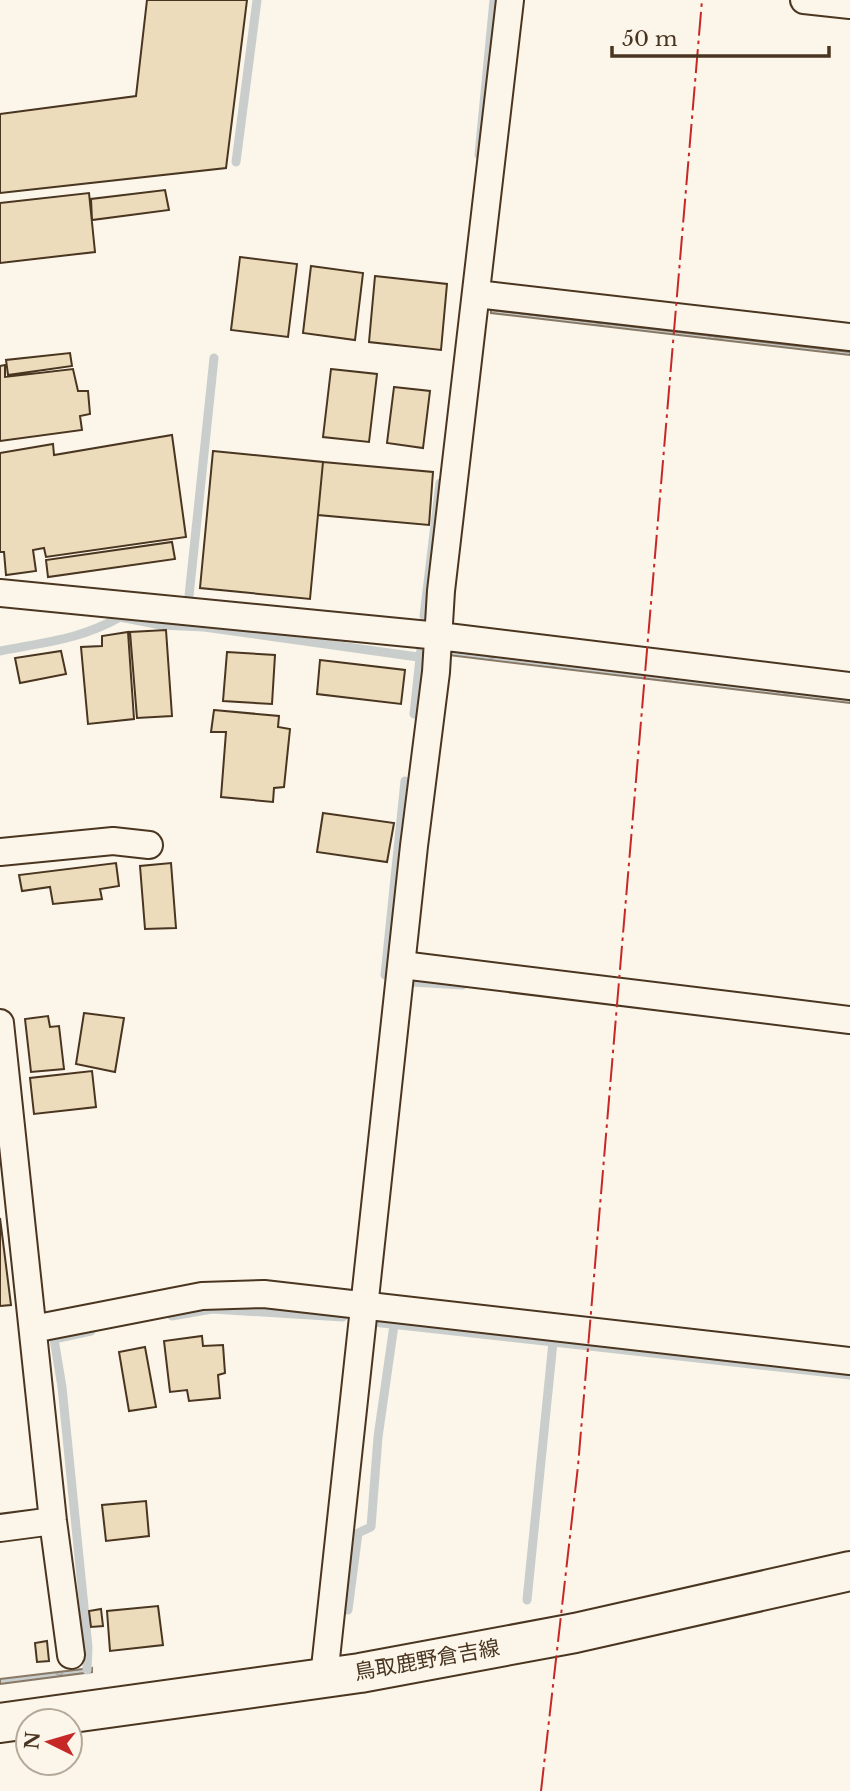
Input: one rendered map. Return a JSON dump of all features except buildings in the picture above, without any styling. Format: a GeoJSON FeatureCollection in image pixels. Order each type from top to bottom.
{"type":"FeatureCollection","features":[{"type":"Feature","properties":{"kind":"main road","name":"鳥取鹿野倉吉線"},"geometry":{"type":"LineString","coordinates":[[0,1723],[324,1677],[575,1633],[850,1571]]}},
{"type":"Feature","properties":{"kind":"street"},"geometry":{"type":"LineString","coordinates":[[324,1677],[439,636],[441,591],[510,0]]}},
{"type":"Feature","properties":{"kind":"street"},"geometry":{"type":"LineString","coordinates":[[804,0],[850,5]]}},
{"type":"Feature","properties":{"kind":"street"},"geometry":{"type":"LineString","coordinates":[[477,294],[850,337]]}},
{"type":"Feature","properties":{"kind":"street"},"geometry":{"type":"LineString","coordinates":[[0,593],[439,636],[850,686]]}},
{"type":"Feature","properties":{"kind":"street"},"geometry":{"type":"LineString","coordinates":[[0,852],[113,841],[149,845]]}},
{"type":"Feature","properties":{"kind":"street"},"geometry":{"type":"LineString","coordinates":[[402,965],[850,1020]]}},
{"type":"Feature","properties":{"kind":"street"},"geometry":{"type":"LineString","coordinates":[[0,1023],[6,1132],[33,1329],[53,1521],[71,1655]]}},
{"type":"Feature","properties":{"kind":"street"},"geometry":{"type":"LineString","coordinates":[[33,1329],[202,1296],[264,1294],[850,1361]]}},
{"type":"Feature","properties":{"kind":"street"},"geometry":{"type":"LineString","coordinates":[[0,1528],[53,1521]]}},
{"type":"Feature","properties":{"kind":"water"},"geometry":{"type":"Polygon","coordinates":[[[491,310],[850,352],[850,355],[491,313],[491,310]]]}},
{"type":"Feature","properties":{"kind":"water"},"geometry":{"type":"Polygon","coordinates":[[[449,651],[850,699],[850,703],[448,655],[449,651]]]}},
{"type":"Feature","properties":{"kind":"water"},"geometry":{"type":"Polygon","coordinates":[[[92,1668],[92,1672],[0,1684],[0,1679],[92,1668]]]}},
{"type":"Feature","properties":{"kind":"waterway"},"geometry":{"type":"LineString","coordinates":[[236,162],[257,0]]}},
{"type":"Feature","properties":{"kind":"waterway"},"geometry":{"type":"LineString","coordinates":[[479,155],[494,0]]}},
{"type":"Feature","properties":{"kind":"waterway"},"geometry":{"type":"LineString","coordinates":[[189,596],[214,358]]}},
{"type":"Feature","properties":{"kind":"waterway"},"geometry":{"type":"LineString","coordinates":[[424,616],[440,483]]}},
{"type":"Feature","properties":{"kind":"waterway"},"geometry":{"type":"LineString","coordinates":[[0,651],[76,635],[120,617],[161,625],[204,627],[418,657]]}},
{"type":"Feature","properties":{"kind":"waterway"},"geometry":{"type":"LineString","coordinates":[[414,714],[421,649]]}},
{"type":"Feature","properties":{"kind":"waterway"},"geometry":{"type":"LineString","coordinates":[[385,975],[405,781]]}},
{"type":"Feature","properties":{"kind":"waterway"},"geometry":{"type":"LineString","coordinates":[[411,982],[463,985]]}},
{"type":"Feature","properties":{"kind":"waterway"},"geometry":{"type":"LineString","coordinates":[[172,1316],[212,1309],[343,1317]]}},
{"type":"Feature","properties":{"kind":"waterway"},"geometry":{"type":"LineString","coordinates":[[373,1322],[850,1375]]}},
{"type":"Feature","properties":{"kind":"waterway"},"geometry":{"type":"LineString","coordinates":[[348,1610],[358,1533],[371,1527],[378,1437],[394,1325]]}},
{"type":"Feature","properties":{"kind":"waterway"},"geometry":{"type":"LineString","coordinates":[[87,1670],[88,1647],[62,1387],[54,1339],[91,1331]]}},
{"type":"Feature","properties":{"kind":"waterway"},"geometry":{"type":"LineString","coordinates":[[527,1600],[553,1342]]}},
{"type":"Feature","properties":{"kind":"power"},"geometry":{"type":"LineString","coordinates":[[541,1791],[578,1466],[702,0]]}}]}
